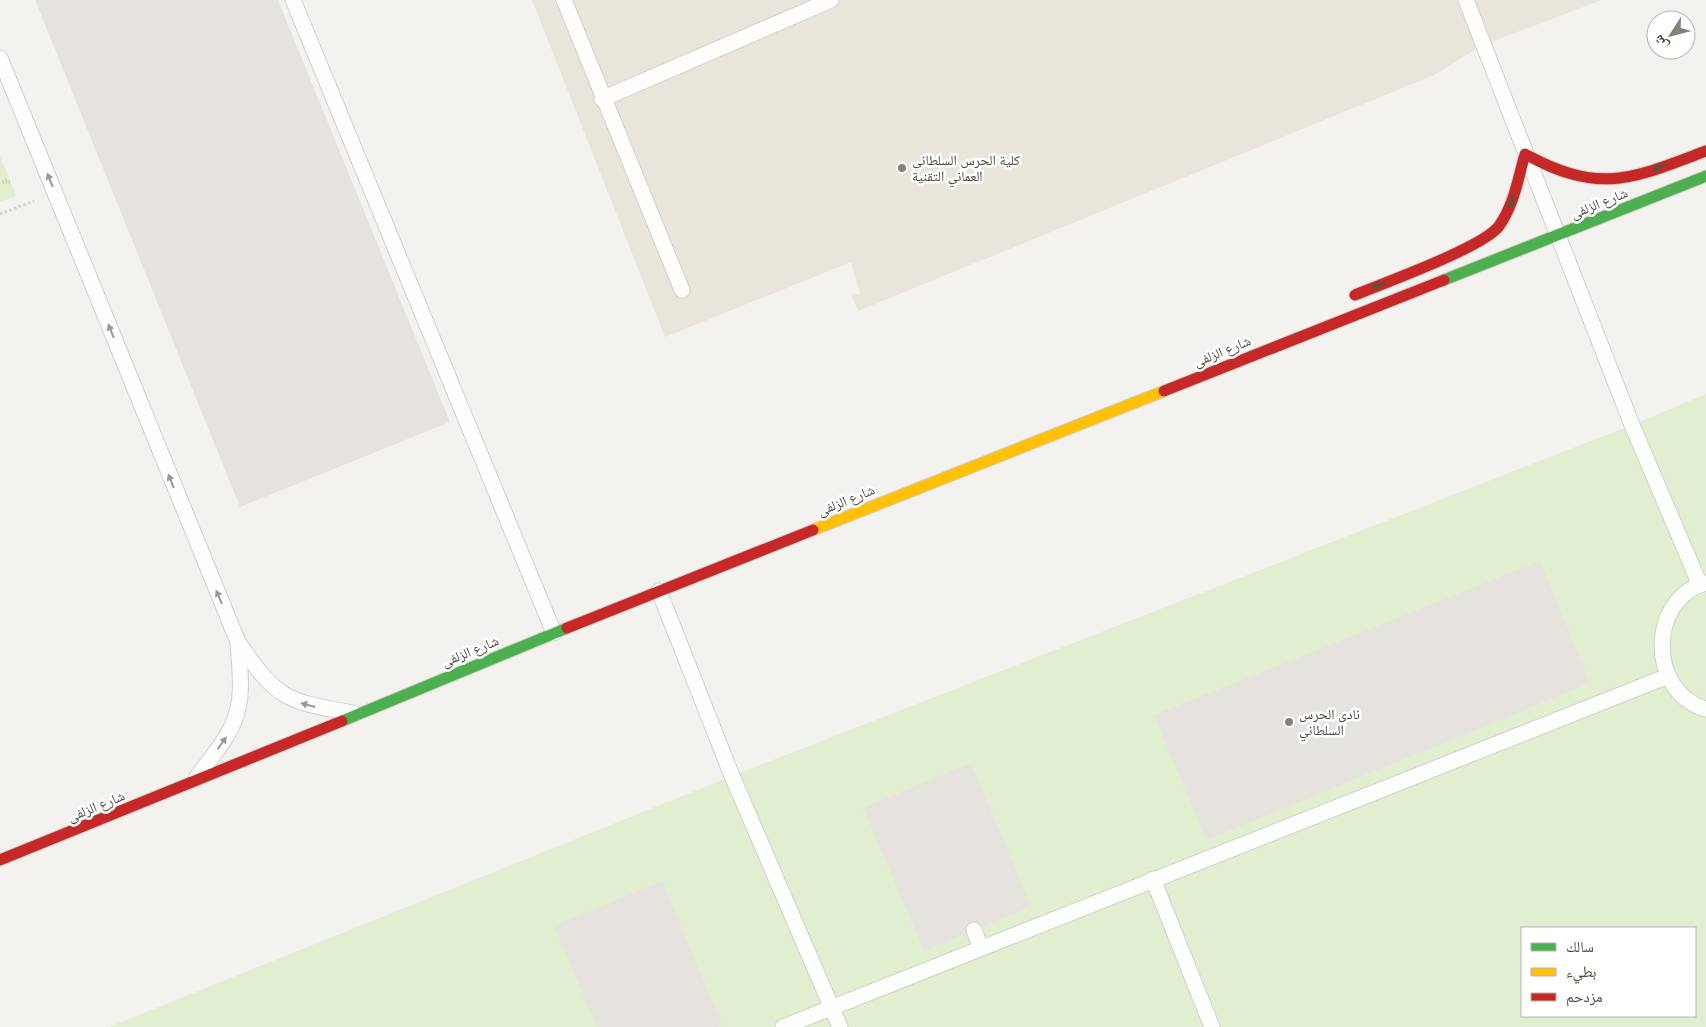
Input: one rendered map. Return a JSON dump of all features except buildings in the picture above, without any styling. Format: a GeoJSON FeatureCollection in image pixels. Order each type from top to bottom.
{"type":"FeatureCollection","features":[{"type":"Feature","properties":{"kind":"street"},"geometry":{"type":"LineString","coordinates":[[1340,302],[1478,243],[1498,228],[1510,209],[1525,154],[1566,174],[1602,181],[1632,178],[1706,151]]}},
{"type":"Feature","properties":{"kind":"street","name":"شارع الزلفى"},"geometry":{"type":"LineString","coordinates":[[0,860],[194,782],[554,632],[1706,176]]}},
{"type":"Feature","properties":{"kind":"street"},"geometry":{"type":"LineString","coordinates":[[1308,333],[1321,316]]}},
{"type":"Feature","properties":{"kind":"lane"},"geometry":{"type":"LineString","coordinates":[[293,0],[554,632]]}},
{"type":"Feature","properties":{"kind":"lane"},"geometry":{"type":"LineString","coordinates":[[564,0],[602,99],[682,290]]}},
{"type":"Feature","properties":{"kind":"lane"},"geometry":{"type":"LineString","coordinates":[[602,99],[831,0]]}},
{"type":"Feature","properties":{"kind":"lane"},"geometry":{"type":"LineString","coordinates":[[1466,0],[1632,425],[1703,584],[1682,596],[1669,614],[1664,627],[1661,655],[1668,676],[1681,694],[1706,709]]}},
{"type":"Feature","properties":{"kind":"lane"},"geometry":{"type":"LineString","coordinates":[[0,58],[238,642],[263,678],[284,696],[308,705],[356,714]]}},
{"type":"Feature","properties":{"kind":"lane"},"geometry":{"type":"LineString","coordinates":[[659,590],[732,776],[840,1027]]}},
{"type":"Feature","properties":{"kind":"lane"},"geometry":{"type":"LineString","coordinates":[[194,782],[226,737],[238,709],[240,682],[238,642]]}},
{"type":"Feature","properties":{"kind":"lane"},"geometry":{"type":"LineString","coordinates":[[783,1027],[1152,879],[1668,676]]}},
{"type":"Feature","properties":{"kind":"lane"},"geometry":{"type":"LineString","coordinates":[[1152,879],[1212,1027]]}},
{"type":"Feature","properties":{"kind":"lane"},"geometry":{"type":"LineString","coordinates":[[974,930],[981,948]]}},
{"type":"Feature","properties":{"kind":"shaded area"},"geometry":{"type":"Polygon","coordinates":[[[35,0],[278,0],[450,422],[240,507],[35,0]]]}},
{"type":"Feature","properties":{"kind":"shaded area","name":"كلية الحرس السلطاني العماني التقنية"},"geometry":{"type":"Polygon","coordinates":[[[532,0],[1602,0],[1483,45],[1434,75],[858,311],[852,296],[860,294],[851,262],[665,337],[532,0]]]}},
{"type":"Feature","properties":{"kind":"shaded area"},"geometry":{"type":"Polygon","coordinates":[[[1540,561],[1590,683],[1206,840],[1154,715],[1540,561]]]}},
{"type":"Feature","properties":{"kind":"shaded area"},"geometry":{"type":"Polygon","coordinates":[[[971,763],[1031,906],[924,951],[863,808],[971,763]]]}},
{"type":"Feature","properties":{"kind":"shaded area"},"geometry":{"type":"Polygon","coordinates":[[[662,881],[722,1025],[717,1027],[597,1027],[554,926],[662,881]]]}},
{"type":"Feature","properties":{"kind":"green space"},"geometry":{"type":"Polygon","coordinates":[[[0,156],[16,196],[0,202],[0,156]]]}},
{"type":"Feature","properties":{"kind":"green space","name":"نادي الحرس السلطاني"},"geometry":{"type":"Polygon","coordinates":[[[1706,394],[1706,1027],[109,1027],[732,776],[1632,425],[1706,394]]]}},
{"type":"Feature","properties":{"kind":"traffic: fast"},"geometry":{"type":"LineString","coordinates":[[1444,280],[1706,176]]}},
{"type":"Feature","properties":{"kind":"traffic: fast"},"geometry":{"type":"LineString","coordinates":[[342,721],[567,628]]}},
{"type":"Feature","properties":{"kind":"traffic: slow"},"geometry":{"type":"LineString","coordinates":[[813,530],[1164,391]]}},
{"type":"Feature","properties":{"kind":"traffic: jam"},"geometry":{"type":"LineString","coordinates":[[1355,295],[1454,254],[1490,235],[1499,226],[1508,209],[1515,192],[1525,154],[1551,167],[1574,175],[1615,178],[1657,169],[1706,151]]}},
{"type":"Feature","properties":{"kind":"traffic: jam"},"geometry":{"type":"LineString","coordinates":[[1164,391],[1444,280]]}},
{"type":"Feature","properties":{"kind":"traffic: jam"},"geometry":{"type":"LineString","coordinates":[[567,628],[813,530]]}},
{"type":"Feature","properties":{"kind":"traffic: jam"},"geometry":{"type":"LineString","coordinates":[[0,860],[342,721]]}},
{"type":"Feature","properties":{"kind":"place","name":"كلية الحرس السلطاني العماني التقنية"},"geometry":{"type":"Point","coordinates":[902,168]}},
{"type":"Feature","properties":{"kind":"place","name":"نادي الحرس السلطاني"},"geometry":{"type":"Point","coordinates":[1289,722]}}]}
